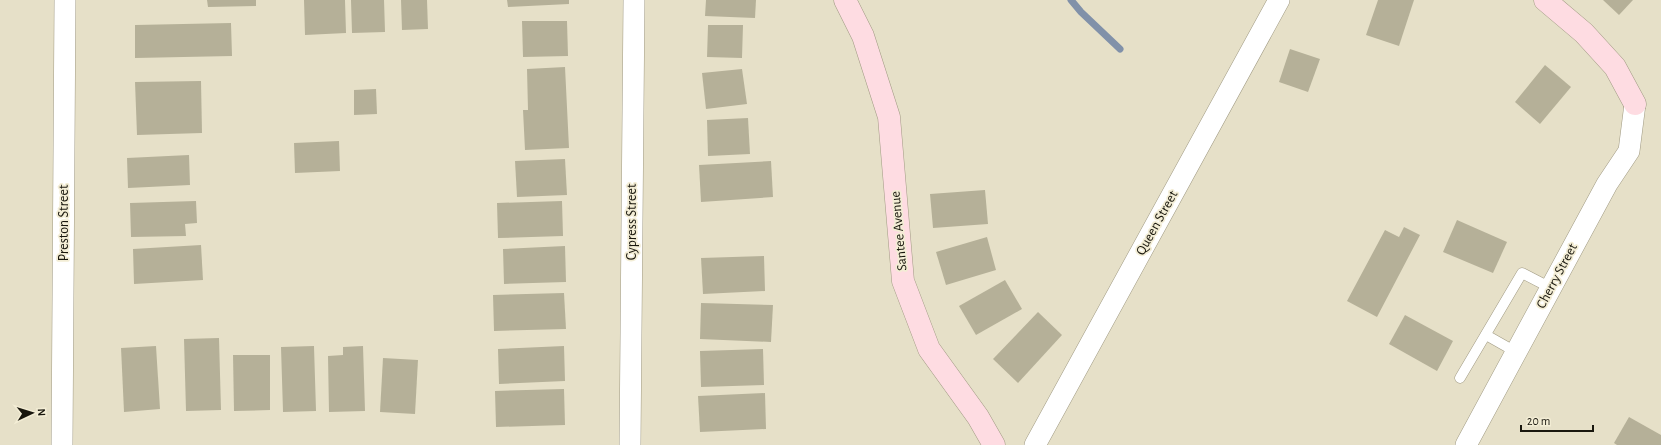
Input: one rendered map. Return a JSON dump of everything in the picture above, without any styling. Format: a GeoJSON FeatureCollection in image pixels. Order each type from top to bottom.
{"type":"FeatureCollection","features":[{"type":"Feature","properties":{"kind":"street","name":"Preston Street"},"geometry":{"type":"LineString","coordinates":[[62,445],[65,0]]}},
{"type":"Feature","properties":{"kind":"street","name":"Cypress Street"},"geometry":{"type":"LineString","coordinates":[[630,445],[634,0]]}},
{"type":"Feature","properties":{"kind":"street","name":"Santee Avenue"},"geometry":{"type":"LineString","coordinates":[[845,0],[863,36],[889,117],[903,281],[929,349],[978,417],[994,445]]}},
{"type":"Feature","properties":{"kind":"street","name":"Queen Street"},"geometry":{"type":"LineString","coordinates":[[1035,445],[1279,0]]}},
{"type":"Feature","properties":{"kind":"street"},"geometry":{"type":"LineString","coordinates":[[1545,0],[1584,33],[1615,67],[1636,104]]}},
{"type":"Feature","properties":{"kind":"street","name":"Cherry Street"},"geometry":{"type":"LineString","coordinates":[[1466,445],[1607,184],[1630,151],[1636,104]]}},
{"type":"Feature","properties":{"kind":"lane"},"geometry":{"type":"LineString","coordinates":[[1460,378],[1522,273],[1551,288]]}},
{"type":"Feature","properties":{"kind":"lane"},"geometry":{"type":"LineString","coordinates":[[1486,335],[1516,352]]}},
{"type":"Feature","properties":{"kind":"building"},"geometry":{"type":"Polygon","coordinates":[[[207,0],[256,0],[256,6],[208,7],[207,0]]]}},
{"type":"Feature","properties":{"kind":"building"},"geometry":{"type":"Polygon","coordinates":[[[304,0],[345,0],[346,33],[305,35],[304,0]]]}},
{"type":"Feature","properties":{"kind":"building"},"geometry":{"type":"Polygon","coordinates":[[[351,0],[384,0],[385,32],[352,33],[351,0]]]}},
{"type":"Feature","properties":{"kind":"building"},"geometry":{"type":"Polygon","coordinates":[[[401,0],[427,0],[428,29],[402,30],[401,0]]]}},
{"type":"Feature","properties":{"kind":"building"},"geometry":{"type":"Polygon","coordinates":[[[507,0],[569,0],[569,4],[508,7],[507,0]]]}},
{"type":"Feature","properties":{"kind":"building"},"geometry":{"type":"Polygon","coordinates":[[[706,0],[756,0],[755,18],[705,16],[706,0]]]}},
{"type":"Feature","properties":{"kind":"building"},"geometry":{"type":"Polygon","coordinates":[[[1378,0],[1414,0],[1399,46],[1366,35],[1378,0]]]}},
{"type":"Feature","properties":{"kind":"building"},"geometry":{"type":"Polygon","coordinates":[[[1603,0],[1633,0],[1619,15],[1603,0]]]}},
{"type":"Feature","properties":{"kind":"building"},"geometry":{"type":"Polygon","coordinates":[[[522,21],[567,21],[568,56],[523,57],[522,21]]]}},
{"type":"Feature","properties":{"kind":"building"},"geometry":{"type":"Polygon","coordinates":[[[231,23],[232,56],[135,58],[135,25],[231,23]]]}},
{"type":"Feature","properties":{"kind":"building"},"geometry":{"type":"Polygon","coordinates":[[[708,25],[743,25],[742,58],[707,57],[708,25]]]}},
{"type":"Feature","properties":{"kind":"building"},"geometry":{"type":"Polygon","coordinates":[[[1290,49],[1320,59],[1308,92],[1279,82],[1290,49]]]}},
{"type":"Feature","properties":{"kind":"building"},"geometry":{"type":"Polygon","coordinates":[[[1545,65],[1571,87],[1540,124],[1515,102],[1545,65]]]}},
{"type":"Feature","properties":{"kind":"building"},"geometry":{"type":"Polygon","coordinates":[[[565,67],[569,148],[525,150],[523,110],[528,110],[527,69],[565,67]]]}},
{"type":"Feature","properties":{"kind":"building"},"geometry":{"type":"Polygon","coordinates":[[[742,69],[747,104],[706,109],[702,73],[742,69]]]}},
{"type":"Feature","properties":{"kind":"building"},"geometry":{"type":"Polygon","coordinates":[[[201,81],[202,133],[137,135],[135,82],[201,81]]]}},
{"type":"Feature","properties":{"kind":"building"},"geometry":{"type":"Polygon","coordinates":[[[376,89],[377,114],[354,115],[354,90],[376,89]]]}},
{"type":"Feature","properties":{"kind":"building"},"geometry":{"type":"Polygon","coordinates":[[[748,118],[750,154],[708,156],[707,120],[748,118]]]}},
{"type":"Feature","properties":{"kind":"building"},"geometry":{"type":"Polygon","coordinates":[[[339,141],[340,171],[295,173],[294,143],[339,141]]]}},
{"type":"Feature","properties":{"kind":"building"},"geometry":{"type":"Polygon","coordinates":[[[189,155],[190,185],[128,188],[127,158],[189,155]]]}},
{"type":"Feature","properties":{"kind":"building"},"geometry":{"type":"Polygon","coordinates":[[[565,159],[567,195],[517,197],[515,161],[565,159]]]}},
{"type":"Feature","properties":{"kind":"building"},"geometry":{"type":"Polygon","coordinates":[[[771,161],[773,197],[701,202],[699,165],[771,161]]]}},
{"type":"Feature","properties":{"kind":"building"},"geometry":{"type":"Polygon","coordinates":[[[985,190],[988,224],[933,228],[930,194],[985,190]]]}},
{"type":"Feature","properties":{"kind":"building"},"geometry":{"type":"Polygon","coordinates":[[[196,201],[197,223],[185,224],[186,236],[131,237],[130,203],[196,201]]]}},
{"type":"Feature","properties":{"kind":"building"},"geometry":{"type":"Polygon","coordinates":[[[562,201],[563,236],[498,238],[497,203],[562,201]]]}},
{"type":"Feature","properties":{"kind":"building"},"geometry":{"type":"Polygon","coordinates":[[[1457,220],[1507,242],[1493,273],[1443,252],[1457,220]]]}},
{"type":"Feature","properties":{"kind":"building"},"geometry":{"type":"Polygon","coordinates":[[[1404,227],[1420,235],[1377,317],[1347,301],[1385,230],[1399,237],[1404,227]]]}},
{"type":"Feature","properties":{"kind":"building"},"geometry":{"type":"Polygon","coordinates":[[[987,237],[996,270],[946,285],[936,252],[987,237]]]}},
{"type":"Feature","properties":{"kind":"building"},"geometry":{"type":"Polygon","coordinates":[[[201,245],[203,280],[134,284],[133,249],[201,245]]]}},
{"type":"Feature","properties":{"kind":"building"},"geometry":{"type":"Polygon","coordinates":[[[565,246],[566,282],[504,284],[503,249],[565,246]]]}},
{"type":"Feature","properties":{"kind":"building"},"geometry":{"type":"Polygon","coordinates":[[[764,256],[765,291],[703,294],[701,258],[764,256]]]}},
{"type":"Feature","properties":{"kind":"building"},"geometry":{"type":"Polygon","coordinates":[[[1005,280],[1022,309],[976,335],[959,306],[1005,280]]]}},
{"type":"Feature","properties":{"kind":"building"},"geometry":{"type":"Polygon","coordinates":[[[564,293],[566,329],[494,331],[493,295],[564,293]]]}},
{"type":"Feature","properties":{"kind":"building"},"geometry":{"type":"Polygon","coordinates":[[[701,303],[773,305],[771,342],[700,339],[701,303]]]}},
{"type":"Feature","properties":{"kind":"building"},"geometry":{"type":"Polygon","coordinates":[[[1038,312],[1062,335],[1018,383],[993,359],[1038,312]]]}},
{"type":"Feature","properties":{"kind":"building"},"geometry":{"type":"Polygon","coordinates":[[[1405,315],[1453,341],[1437,371],[1389,344],[1405,315]]]}},
{"type":"Feature","properties":{"kind":"building"},"geometry":{"type":"Polygon","coordinates":[[[219,338],[221,410],[186,411],[184,339],[219,338]]]}},
{"type":"Feature","properties":{"kind":"building"},"geometry":{"type":"Polygon","coordinates":[[[156,346],[160,409],[124,412],[121,348],[156,346]]]}},
{"type":"Feature","properties":{"kind":"building"},"geometry":{"type":"Polygon","coordinates":[[[314,346],[316,411],[283,412],[281,347],[314,346]]]}},
{"type":"Feature","properties":{"kind":"building"},"geometry":{"type":"Polygon","coordinates":[[[363,346],[365,411],[329,412],[328,356],[343,355],[343,347],[363,346]]]}},
{"type":"Feature","properties":{"kind":"building"},"geometry":{"type":"Polygon","coordinates":[[[564,346],[565,381],[499,384],[498,349],[564,346]]]}},
{"type":"Feature","properties":{"kind":"building"},"geometry":{"type":"Polygon","coordinates":[[[763,349],[764,385],[701,387],[700,351],[763,349]]]}},
{"type":"Feature","properties":{"kind":"building"},"geometry":{"type":"Polygon","coordinates":[[[233,355],[270,355],[270,410],[234,411],[233,355]]]}},
{"type":"Feature","properties":{"kind":"building"},"geometry":{"type":"Polygon","coordinates":[[[383,358],[418,360],[415,414],[380,412],[383,358]]]}},
{"type":"Feature","properties":{"kind":"building"},"geometry":{"type":"Polygon","coordinates":[[[564,389],[565,425],[496,427],[495,391],[564,389]]]}},
{"type":"Feature","properties":{"kind":"building"},"geometry":{"type":"Polygon","coordinates":[[[765,393],[766,429],[700,432],[698,396],[765,393]]]}},
{"type":"Feature","properties":{"kind":"building"},"geometry":{"type":"Polygon","coordinates":[[[1629,417],[1661,435],[1661,445],[1617,445],[1614,443],[1629,417]]]}},
{"type":"Feature","properties":{"kind":"waterway"},"geometry":{"type":"LineString","coordinates":[[1071,0],[1081,12],[1120,49]]}}]}
